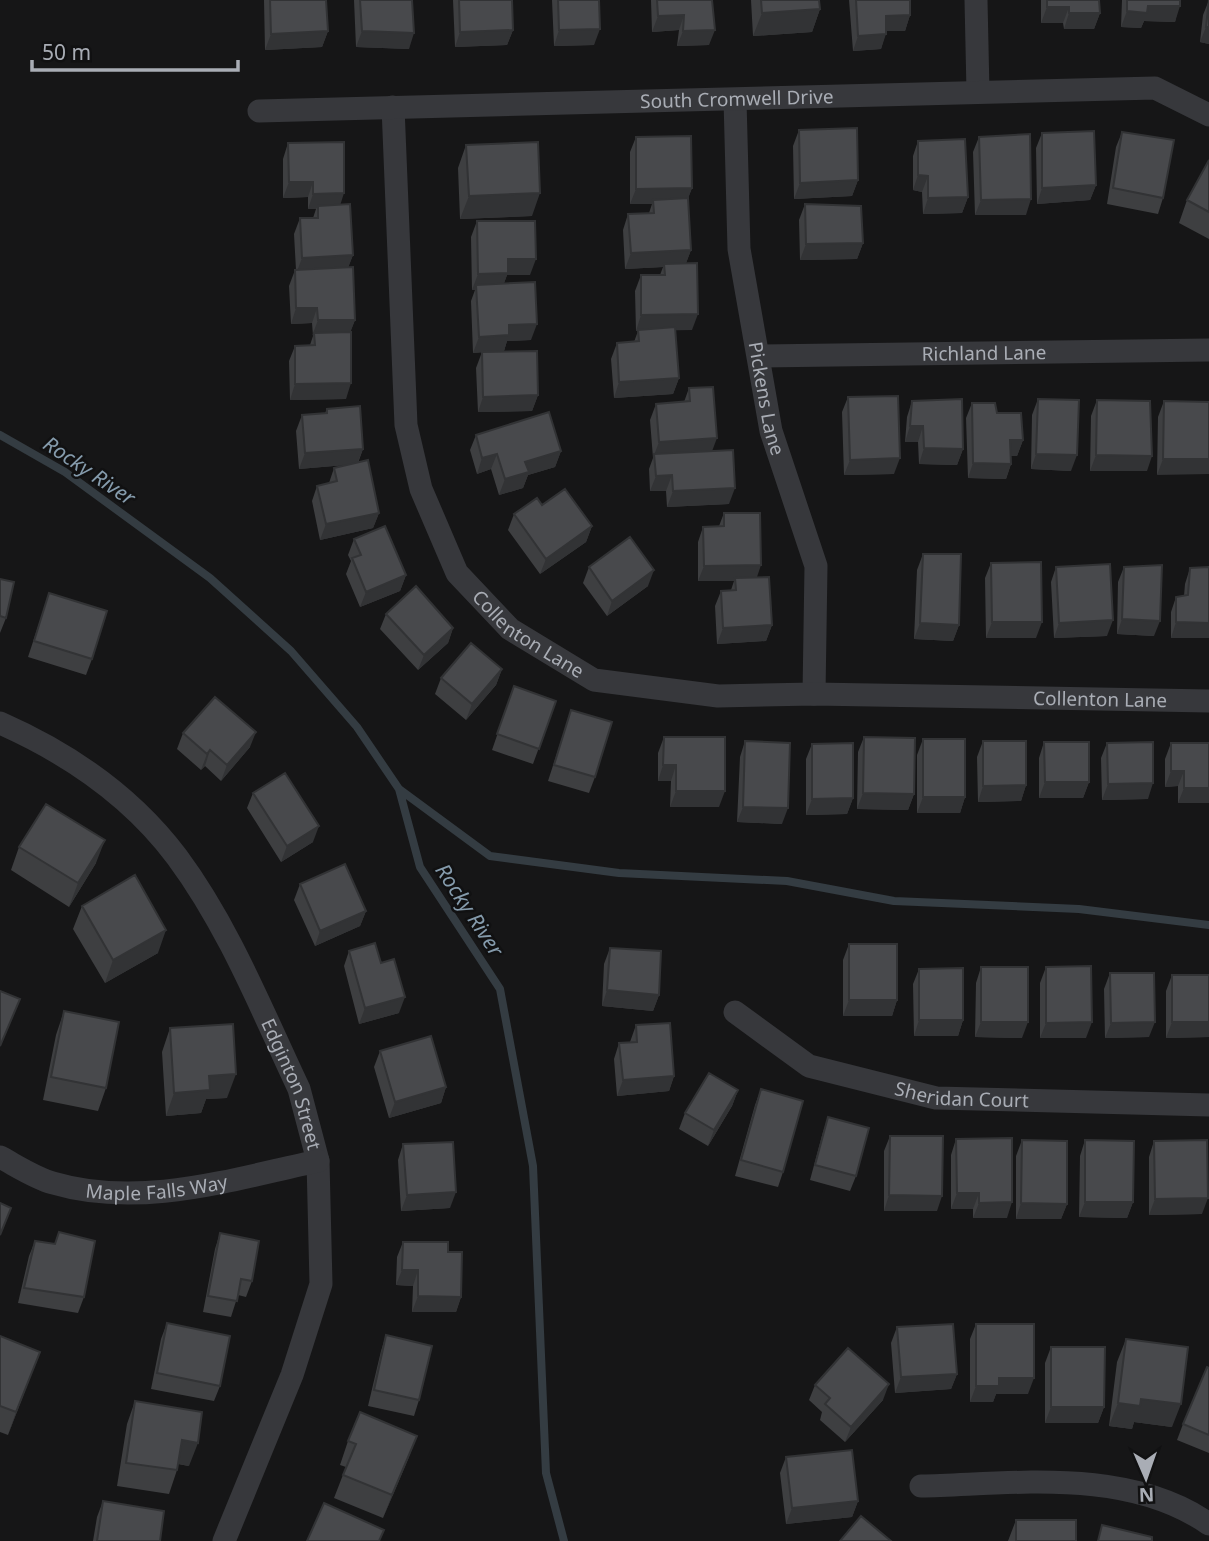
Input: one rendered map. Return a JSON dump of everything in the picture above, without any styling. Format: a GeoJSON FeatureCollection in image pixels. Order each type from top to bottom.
{"type":"FeatureCollection","features":[{"type":"Feature","properties":{"kind":"street"},"geometry":{"type":"LineString","coordinates":[[976,0],[978,92]]}},
{"type":"Feature","properties":{"kind":"street","name":"South Cromwell Drive"},"geometry":{"type":"LineString","coordinates":[[259,111],[1155,88],[1209,115]]}},
{"type":"Feature","properties":{"kind":"street","name":"Pickens Lane"},"geometry":{"type":"LineString","coordinates":[[735,100],[739,249],[771,430],[816,566],[814,694]]}},
{"type":"Feature","properties":{"kind":"street","name":"Collenton Lane"},"geometry":{"type":"LineString","coordinates":[[393,107],[406,425],[421,489],[457,573],[510,629],[594,680],[718,696],[814,694],[1209,701]]}},
{"type":"Feature","properties":{"kind":"street","name":"Richland Lane"},"geometry":{"type":"LineString","coordinates":[[760,356],[1209,349]]}},
{"type":"Feature","properties":{"kind":"street","name":"Edginton Street"},"geometry":{"type":"LineString","coordinates":[[0,723],[49,746],[85,768],[151,827],[177,858],[219,925],[299,1089],[318,1161],[321,1284],[292,1375],[224,1541]]}},
{"type":"Feature","properties":{"kind":"street","name":"Sheridan Court"},"geometry":{"type":"LineString","coordinates":[[735,1012],[810,1066],[936,1098],[1209,1105]]}},
{"type":"Feature","properties":{"kind":"street","name":"Maple Falls Way"},"geometry":{"type":"LineString","coordinates":[[0,1157],[52,1183],[136,1194],[177,1191],[318,1161]]}},
{"type":"Feature","properties":{"kind":"street"},"geometry":{"type":"LineString","coordinates":[[921,1486],[1060,1483],[1108,1486],[1158,1498],[1209,1524]]}},
{"type":"Feature","properties":{"kind":"building"},"geometry":{"type":"Polygon","coordinates":[[[270,0],[326,0],[328,31],[271,34],[270,0]]]}},
{"type":"Feature","properties":{"kind":"building"},"geometry":{"type":"Polygon","coordinates":[[[360,0],[412,0],[414,33],[362,31],[360,0]]]}},
{"type":"Feature","properties":{"kind":"building"},"geometry":{"type":"Polygon","coordinates":[[[459,0],[512,0],[513,30],[460,32],[459,0]]]}},
{"type":"Feature","properties":{"kind":"building"},"geometry":{"type":"Polygon","coordinates":[[[558,0],[599,0],[600,29],[559,30],[558,0]]]}},
{"type":"Feature","properties":{"kind":"building"},"geometry":{"type":"Polygon","coordinates":[[[657,0],[712,0],[715,30],[683,31],[684,15],[658,16],[657,0]]]}},
{"type":"Feature","properties":{"kind":"building"},"geometry":{"type":"Polygon","coordinates":[[[761,0],[819,0],[820,9],[762,13],[761,0]]]}},
{"type":"Feature","properties":{"kind":"building"},"geometry":{"type":"Polygon","coordinates":[[[856,0],[910,0],[910,15],[886,16],[886,34],[858,36],[856,0]]]}},
{"type":"Feature","properties":{"kind":"building"},"geometry":{"type":"Polygon","coordinates":[[[1047,0],[1099,0],[1100,13],[1069,13],[1069,7],[1047,7],[1047,0]]]}},
{"type":"Feature","properties":{"kind":"building"},"geometry":{"type":"Polygon","coordinates":[[[1127,0],[1180,0],[1180,6],[1148,6],[1147,13],[1127,11],[1127,0]]]}},
{"type":"Feature","properties":{"kind":"building"},"geometry":{"type":"Polygon","coordinates":[[[1209,0],[1209,27],[1206,27],[1209,0]]]}},
{"type":"Feature","properties":{"kind":"building"},"geometry":{"type":"Polygon","coordinates":[[[857,128],[858,180],[800,183],[799,130],[857,128]]]}},
{"type":"Feature","properties":{"kind":"building"},"geometry":{"type":"Polygon","coordinates":[[[1094,131],[1096,185],[1042,188],[1042,133],[1094,131]]]}},
{"type":"Feature","properties":{"kind":"building"},"geometry":{"type":"Polygon","coordinates":[[[1122,132],[1174,140],[1163,198],[1113,188],[1122,132]]]}},
{"type":"Feature","properties":{"kind":"building"},"geometry":{"type":"Polygon","coordinates":[[[1030,134],[1031,199],[981,200],[979,137],[1030,134]]]}},
{"type":"Feature","properties":{"kind":"building"},"geometry":{"type":"Polygon","coordinates":[[[691,136],[692,188],[636,189],[636,137],[691,136]]]}},
{"type":"Feature","properties":{"kind":"building"},"geometry":{"type":"Polygon","coordinates":[[[965,139],[968,197],[928,198],[928,176],[918,175],[918,141],[965,139]]]}},
{"type":"Feature","properties":{"kind":"building"},"geometry":{"type":"Polygon","coordinates":[[[344,142],[344,193],[313,194],[313,182],[289,182],[288,143],[344,142]]]}},
{"type":"Feature","properties":{"kind":"building"},"geometry":{"type":"Polygon","coordinates":[[[538,142],[540,193],[469,196],[466,145],[538,142]]]}},
{"type":"Feature","properties":{"kind":"building"},"geometry":{"type":"Polygon","coordinates":[[[1209,160],[1209,212],[1187,200],[1209,160]]]}},
{"type":"Feature","properties":{"kind":"building"},"geometry":{"type":"Polygon","coordinates":[[[688,198],[691,250],[631,253],[628,214],[654,213],[653,200],[688,198]]]}},
{"type":"Feature","properties":{"kind":"building"},"geometry":{"type":"Polygon","coordinates":[[[350,204],[353,255],[302,258],[300,218],[318,218],[318,206],[350,204]]]}},
{"type":"Feature","properties":{"kind":"building"},"geometry":{"type":"Polygon","coordinates":[[[805,204],[861,206],[863,243],[806,244],[805,204]]]}},
{"type":"Feature","properties":{"kind":"building"},"geometry":{"type":"Polygon","coordinates":[[[477,221],[535,221],[536,259],[508,259],[508,273],[478,274],[477,221]]]}},
{"type":"Feature","properties":{"kind":"building"},"geometry":{"type":"Polygon","coordinates":[[[697,263],[698,314],[641,315],[641,275],[665,275],[664,264],[697,263]]]}},
{"type":"Feature","properties":{"kind":"building"},"geometry":{"type":"Polygon","coordinates":[[[353,267],[355,320],[318,320],[317,308],[296,308],[295,270],[353,267]]]}},
{"type":"Feature","properties":{"kind":"building"},"geometry":{"type":"Polygon","coordinates":[[[535,282],[537,324],[509,325],[509,335],[479,337],[476,285],[535,282]]]}},
{"type":"Feature","properties":{"kind":"building"},"geometry":{"type":"Polygon","coordinates":[[[675,327],[679,378],[619,382],[617,343],[639,341],[638,330],[675,327]]]}},
{"type":"Feature","properties":{"kind":"building"},"geometry":{"type":"Polygon","coordinates":[[[351,332],[351,383],[295,384],[295,346],[315,345],[314,333],[351,332]]]}},
{"type":"Feature","properties":{"kind":"building"},"geometry":{"type":"Polygon","coordinates":[[[537,351],[538,395],[483,397],[482,352],[537,351]]]}},
{"type":"Feature","properties":{"kind":"building"},"geometry":{"type":"Polygon","coordinates":[[[713,387],[717,438],[659,442],[656,404],[690,401],[689,388],[713,387]]]}},
{"type":"Feature","properties":{"kind":"building"},"geometry":{"type":"Polygon","coordinates":[[[898,396],[900,458],[850,460],[848,397],[898,396]]]}},
{"type":"Feature","properties":{"kind":"building"},"geometry":{"type":"Polygon","coordinates":[[[962,399],[963,449],[924,448],[923,426],[910,426],[912,401],[962,399]]]}},
{"type":"Feature","properties":{"kind":"building"},"geometry":{"type":"Polygon","coordinates":[[[1038,399],[1079,400],[1077,455],[1036,454],[1038,399]]]}},
{"type":"Feature","properties":{"kind":"building"},"geometry":{"type":"Polygon","coordinates":[[[1097,400],[1150,401],[1152,456],[1096,455],[1097,400]]]}},
{"type":"Feature","properties":{"kind":"building"},"geometry":{"type":"Polygon","coordinates":[[[1164,401],[1209,402],[1209,459],[1163,459],[1164,401]]]}},
{"type":"Feature","properties":{"kind":"building"},"geometry":{"type":"Polygon","coordinates":[[[972,403],[995,403],[997,413],[1021,413],[1023,440],[1010,440],[1011,464],[973,463],[972,403]]]}},
{"type":"Feature","properties":{"kind":"building"},"geometry":{"type":"Polygon","coordinates":[[[360,406],[363,449],[305,453],[302,415],[360,406]]]}},
{"type":"Feature","properties":{"kind":"building"},"geometry":{"type":"Polygon","coordinates":[[[549,412],[561,451],[525,462],[529,472],[505,479],[497,454],[482,458],[476,435],[549,412]]]}},
{"type":"Feature","properties":{"kind":"building"},"geometry":{"type":"Polygon","coordinates":[[[733,450],[735,488],[673,491],[672,475],[656,476],[654,454],[733,450]]]}},
{"type":"Feature","properties":{"kind":"building"},"geometry":{"type":"Polygon","coordinates":[[[368,460],[379,513],[326,524],[317,486],[337,481],[334,468],[368,460]]]}},
{"type":"Feature","properties":{"kind":"building"},"geometry":{"type":"Polygon","coordinates":[[[565,489],[592,526],[546,559],[514,514],[537,498],[542,505],[565,489]]]}},
{"type":"Feature","properties":{"kind":"building"},"geometry":{"type":"Polygon","coordinates":[[[724,513],[760,513],[761,565],[704,566],[703,527],[724,526],[724,513]]]}},
{"type":"Feature","properties":{"kind":"building"},"geometry":{"type":"Polygon","coordinates":[[[385,526],[406,575],[366,592],[352,558],[361,555],[354,539],[385,526]]]}},
{"type":"Feature","properties":{"kind":"building"},"geometry":{"type":"Polygon","coordinates":[[[630,537],[654,570],[612,601],[589,567],[630,537]]]}},
{"type":"Feature","properties":{"kind":"building"},"geometry":{"type":"Polygon","coordinates":[[[923,554],[961,554],[959,625],[920,623],[923,554]]]}},
{"type":"Feature","properties":{"kind":"building"},"geometry":{"type":"Polygon","coordinates":[[[1041,562],[1042,622],[992,622],[991,563],[1041,562]]]}},
{"type":"Feature","properties":{"kind":"building"},"geometry":{"type":"Polygon","coordinates":[[[1110,564],[1113,620],[1059,623],[1056,567],[1110,564]]]}},
{"type":"Feature","properties":{"kind":"building"},"geometry":{"type":"Polygon","coordinates":[[[1162,565],[1160,621],[1122,619],[1124,567],[1162,565]]]}},
{"type":"Feature","properties":{"kind":"building"},"geometry":{"type":"Polygon","coordinates":[[[1209,567],[1209,623],[1176,622],[1176,597],[1188,595],[1190,568],[1209,567]]]}},
{"type":"Feature","properties":{"kind":"building"},"geometry":{"type":"Polygon","coordinates":[[[769,577],[772,625],[723,628],[721,591],[736,590],[735,578],[769,577]]]}},
{"type":"Feature","properties":{"kind":"building"},"geometry":{"type":"Polygon","coordinates":[[[0,579],[14,582],[6,618],[0,616],[0,579]]]}},
{"type":"Feature","properties":{"kind":"building"},"geometry":{"type":"Polygon","coordinates":[[[416,586],[453,628],[424,655],[386,614],[416,586]]]}},
{"type":"Feature","properties":{"kind":"building"},"geometry":{"type":"Polygon","coordinates":[[[49,593],[107,611],[92,659],[34,641],[49,593]]]}},
{"type":"Feature","properties":{"kind":"building"},"geometry":{"type":"Polygon","coordinates":[[[471,643],[502,669],[472,704],[441,678],[471,643]]]}},
{"type":"Feature","properties":{"kind":"building"},"geometry":{"type":"Polygon","coordinates":[[[514,686],[556,701],[539,749],[497,734],[514,686]]]}},
{"type":"Feature","properties":{"kind":"building"},"geometry":{"type":"Polygon","coordinates":[[[215,697],[256,732],[227,765],[210,750],[207,754],[183,733],[215,697]]]}},
{"type":"Feature","properties":{"kind":"building"},"geometry":{"type":"Polygon","coordinates":[[[571,710],[612,722],[595,777],[554,765],[571,710]]]}},
{"type":"Feature","properties":{"kind":"building"},"geometry":{"type":"Polygon","coordinates":[[[664,737],[725,737],[725,791],[676,791],[676,765],[663,765],[664,737]]]}},
{"type":"Feature","properties":{"kind":"building"},"geometry":{"type":"Polygon","coordinates":[[[864,737],[915,738],[914,794],[863,793],[864,737]]]}},
{"type":"Feature","properties":{"kind":"building"},"geometry":{"type":"Polygon","coordinates":[[[923,739],[965,739],[965,797],[923,797],[923,739]]]}},
{"type":"Feature","properties":{"kind":"building"},"geometry":{"type":"Polygon","coordinates":[[[745,741],[790,743],[788,808],[743,807],[745,741]]]}},
{"type":"Feature","properties":{"kind":"building"},"geometry":{"type":"Polygon","coordinates":[[[983,741],[1026,741],[1026,785],[983,786],[983,741]]]}},
{"type":"Feature","properties":{"kind":"building"},"geometry":{"type":"Polygon","coordinates":[[[1044,742],[1089,742],[1089,782],[1045,782],[1044,742]]]}},
{"type":"Feature","properties":{"kind":"building"},"geometry":{"type":"Polygon","coordinates":[[[1153,742],[1153,783],[1108,784],[1107,743],[1153,742]]]}},
{"type":"Feature","properties":{"kind":"building"},"geometry":{"type":"Polygon","coordinates":[[[853,743],[853,798],[812,799],[812,744],[853,743]]]}},
{"type":"Feature","properties":{"kind":"building"},"geometry":{"type":"Polygon","coordinates":[[[1171,743],[1209,743],[1209,788],[1184,788],[1184,771],[1171,771],[1171,743]]]}},
{"type":"Feature","properties":{"kind":"building"},"geometry":{"type":"Polygon","coordinates":[[[285,773],[319,826],[287,846],[253,793],[285,773]]]}},
{"type":"Feature","properties":{"kind":"building"},"geometry":{"type":"Polygon","coordinates":[[[46,804],[105,840],[78,883],[19,847],[46,804]]]}},
{"type":"Feature","properties":{"kind":"building"},"geometry":{"type":"Polygon","coordinates":[[[345,864],[366,911],[320,931],[300,884],[345,864]]]}},
{"type":"Feature","properties":{"kind":"building"},"geometry":{"type":"Polygon","coordinates":[[[135,875],[166,930],[113,960],[82,906],[135,875]]]}},
{"type":"Feature","properties":{"kind":"building"},"geometry":{"type":"Polygon","coordinates":[[[375,943],[381,963],[394,959],[405,997],[365,1008],[349,951],[375,943]]]}},
{"type":"Feature","properties":{"kind":"building"},"geometry":{"type":"Polygon","coordinates":[[[849,944],[897,944],[897,1000],[849,1000],[849,944]]]}},
{"type":"Feature","properties":{"kind":"building"},"geometry":{"type":"Polygon","coordinates":[[[610,948],[661,951],[659,995],[607,990],[610,948]]]}},
{"type":"Feature","properties":{"kind":"building"},"geometry":{"type":"Polygon","coordinates":[[[1091,966],[1092,1022],[1046,1023],[1046,967],[1091,966]]]}},
{"type":"Feature","properties":{"kind":"building"},"geometry":{"type":"Polygon","coordinates":[[[981,967],[1028,967],[1028,1022],[981,1022],[981,967]]]}},
{"type":"Feature","properties":{"kind":"building"},"geometry":{"type":"Polygon","coordinates":[[[963,968],[963,1020],[919,1020],[919,969],[963,968]]]}},
{"type":"Feature","properties":{"kind":"building"},"geometry":{"type":"Polygon","coordinates":[[[1110,973],[1154,973],[1155,1022],[1111,1023],[1110,973]]]}},
{"type":"Feature","properties":{"kind":"building"},"geometry":{"type":"Polygon","coordinates":[[[1172,975],[1209,975],[1209,1022],[1172,1022],[1172,975]]]}},
{"type":"Feature","properties":{"kind":"building"},"geometry":{"type":"Polygon","coordinates":[[[0,991],[20,999],[0,1046],[0,991]]]}},
{"type":"Feature","properties":{"kind":"building"},"geometry":{"type":"Polygon","coordinates":[[[64,1011],[119,1022],[106,1088],[51,1077],[64,1011]]]}},
{"type":"Feature","properties":{"kind":"building"},"geometry":{"type":"Polygon","coordinates":[[[670,1023],[674,1076],[623,1080],[619,1043],[637,1042],[636,1025],[670,1023]]]}},
{"type":"Feature","properties":{"kind":"building"},"geometry":{"type":"Polygon","coordinates":[[[233,1024],[236,1074],[209,1076],[210,1090],[174,1093],[170,1028],[233,1024]]]}},
{"type":"Feature","properties":{"kind":"building"},"geometry":{"type":"Polygon","coordinates":[[[431,1036],[446,1087],[395,1102],[380,1051],[431,1036]]]}},
{"type":"Feature","properties":{"kind":"building"},"geometry":{"type":"Polygon","coordinates":[[[709,1073],[738,1090],[714,1130],[685,1113],[709,1073]]]}},
{"type":"Feature","properties":{"kind":"building"},"geometry":{"type":"Polygon","coordinates":[[[761,1089],[803,1101],[783,1172],[741,1160],[761,1089]]]}},
{"type":"Feature","properties":{"kind":"building"},"geometry":{"type":"Polygon","coordinates":[[[828,1117],[869,1128],[856,1176],[815,1165],[828,1117]]]}},
{"type":"Feature","properties":{"kind":"building"},"geometry":{"type":"Polygon","coordinates":[[[890,1136],[943,1136],[942,1196],[889,1195],[890,1136]]]}},
{"type":"Feature","properties":{"kind":"building"},"geometry":{"type":"Polygon","coordinates":[[[1012,1138],[1012,1202],[979,1203],[979,1193],[957,1193],[956,1139],[1012,1138]]]}},
{"type":"Feature","properties":{"kind":"building"},"geometry":{"type":"Polygon","coordinates":[[[1022,1140],[1067,1141],[1067,1204],[1021,1203],[1022,1140]]]}},
{"type":"Feature","properties":{"kind":"building"},"geometry":{"type":"Polygon","coordinates":[[[1085,1140],[1134,1141],[1133,1202],[1085,1202],[1085,1140]]]}},
{"type":"Feature","properties":{"kind":"building"},"geometry":{"type":"Polygon","coordinates":[[[1207,1140],[1208,1198],[1155,1199],[1154,1141],[1207,1140]]]}},
{"type":"Feature","properties":{"kind":"building"},"geometry":{"type":"Polygon","coordinates":[[[453,1142],[456,1192],[407,1195],[403,1144],[453,1142]]]}},
{"type":"Feature","properties":{"kind":"building"},"geometry":{"type":"Polygon","coordinates":[[[0,1203],[11,1208],[0,1235],[0,1203]]]}},
{"type":"Feature","properties":{"kind":"building"},"geometry":{"type":"Polygon","coordinates":[[[59,1232],[95,1241],[84,1297],[24,1288],[35,1241],[55,1244],[59,1232]]]}},
{"type":"Feature","properties":{"kind":"building"},"geometry":{"type":"Polygon","coordinates":[[[220,1233],[259,1241],[252,1281],[241,1279],[237,1301],[208,1296],[220,1233]]]}},
{"type":"Feature","properties":{"kind":"building"},"geometry":{"type":"Polygon","coordinates":[[[403,1242],[448,1242],[448,1252],[462,1252],[461,1297],[418,1296],[418,1270],[402,1270],[403,1242]]]}},
{"type":"Feature","properties":{"kind":"building"},"geometry":{"type":"Polygon","coordinates":[[[167,1323],[230,1336],[220,1386],[157,1373],[167,1323]]]}},
{"type":"Feature","properties":{"kind":"building"},"geometry":{"type":"Polygon","coordinates":[[[953,1324],[957,1374],[901,1377],[897,1327],[953,1324]]]}},
{"type":"Feature","properties":{"kind":"building"},"geometry":{"type":"Polygon","coordinates":[[[976,1324],[1034,1324],[1034,1378],[999,1378],[999,1386],[976,1386],[976,1324]]]}},
{"type":"Feature","properties":{"kind":"building"},"geometry":{"type":"Polygon","coordinates":[[[386,1335],[432,1346],[419,1400],[374,1390],[386,1335]]]}},
{"type":"Feature","properties":{"kind":"building"},"geometry":{"type":"Polygon","coordinates":[[[0,1336],[40,1352],[16,1412],[0,1406],[0,1336]]]}},
{"type":"Feature","properties":{"kind":"building"},"geometry":{"type":"Polygon","coordinates":[[[1126,1339],[1188,1347],[1181,1404],[1141,1399],[1140,1406],[1118,1403],[1126,1339]]]}},
{"type":"Feature","properties":{"kind":"building"},"geometry":{"type":"Polygon","coordinates":[[[1051,1347],[1105,1347],[1104,1407],[1051,1407],[1051,1347]]]}},
{"type":"Feature","properties":{"kind":"building"},"geometry":{"type":"Polygon","coordinates":[[[848,1348],[889,1384],[851,1427],[825,1404],[830,1398],[815,1385],[848,1348]]]}},
{"type":"Feature","properties":{"kind":"building"},"geometry":{"type":"Polygon","coordinates":[[[1207,1367],[1209,1368],[1209,1435],[1183,1424],[1207,1367]]]}},
{"type":"Feature","properties":{"kind":"building"},"geometry":{"type":"Polygon","coordinates":[[[135,1401],[202,1412],[198,1443],[182,1440],[177,1470],[126,1463],[135,1401]]]}},
{"type":"Feature","properties":{"kind":"building"},"geometry":{"type":"Polygon","coordinates":[[[360,1412],[417,1436],[392,1495],[343,1475],[356,1444],[348,1441],[360,1412]]]}},
{"type":"Feature","properties":{"kind":"building"},"geometry":{"type":"Polygon","coordinates":[[[852,1450],[858,1501],[792,1508],[786,1457],[852,1450]]]}},
{"type":"Feature","properties":{"kind":"building"},"geometry":{"type":"Polygon","coordinates":[[[103,1501],[164,1511],[160,1541],[97,1541],[103,1501]]]}},
{"type":"Feature","properties":{"kind":"building"},"geometry":{"type":"Polygon","coordinates":[[[324,1503],[384,1530],[379,1541],[307,1541],[324,1503]]]}},
{"type":"Feature","properties":{"kind":"building"},"geometry":{"type":"Polygon","coordinates":[[[861,1516],[891,1541],[840,1541],[861,1516]]]}},
{"type":"Feature","properties":{"kind":"building"},"geometry":{"type":"Polygon","coordinates":[[[1016,1520],[1076,1520],[1076,1541],[1016,1541],[1016,1520]]]}},
{"type":"Feature","properties":{"kind":"building"},"geometry":{"type":"Polygon","coordinates":[[[1102,1525],[1152,1537],[1152,1541],[1098,1541],[1102,1525]]]}},
{"type":"Feature","properties":{"kind":"waterway","name":"Rocky River"},"geometry":{"type":"LineString","coordinates":[[0,435],[65,472],[210,578],[291,651],[357,727],[399,789],[420,867],[500,989],[533,1166],[546,1473],[564,1541]]}},
{"type":"Feature","properties":{"kind":"waterway"},"geometry":{"type":"LineString","coordinates":[[399,789],[490,856],[619,873],[787,881],[894,901],[1079,909],[1209,925]]}}]}
